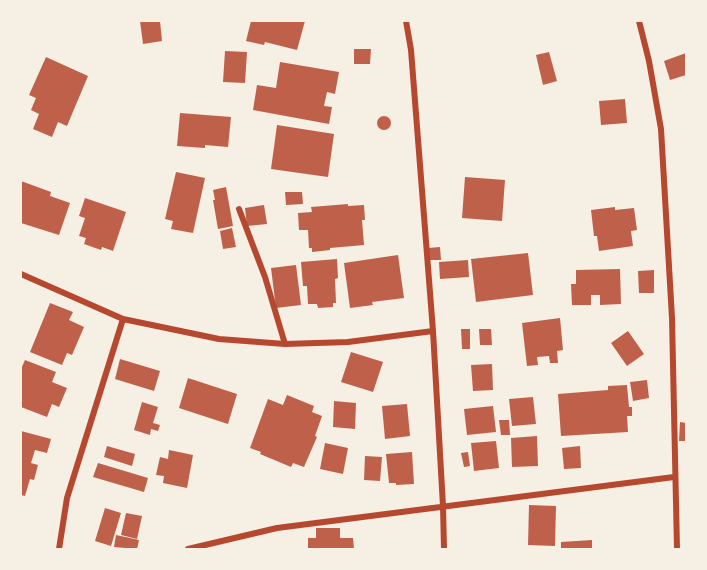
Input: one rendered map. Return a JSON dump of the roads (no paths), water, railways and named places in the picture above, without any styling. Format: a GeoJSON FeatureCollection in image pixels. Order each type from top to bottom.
{"type":"FeatureCollection","features":[{"type":"Feature","properties":{"kind":"street"},"geometry":{"type":"LineString","coordinates":[[406,21],[411,50],[433,331],[444,549]]}},
{"type":"Feature","properties":{"kind":"street"},"geometry":{"type":"LineString","coordinates":[[639,21],[649,61],[661,129],[672,318],[677,549]]}},
{"type":"Feature","properties":{"kind":"street"},"geometry":{"type":"LineString","coordinates":[[239,209],[265,277],[285,344]]}},
{"type":"Feature","properties":{"kind":"street"},"geometry":{"type":"LineString","coordinates":[[21,274],[123,319],[219,339],[285,344],[348,342],[433,331]]}},
{"type":"Feature","properties":{"kind":"street"},"geometry":{"type":"LineString","coordinates":[[59,549],[67,498],[123,319]]}},
{"type":"Feature","properties":{"kind":"street"},"geometry":{"type":"LineString","coordinates":[[188,549],[277,528],[674,477]]}}]}
